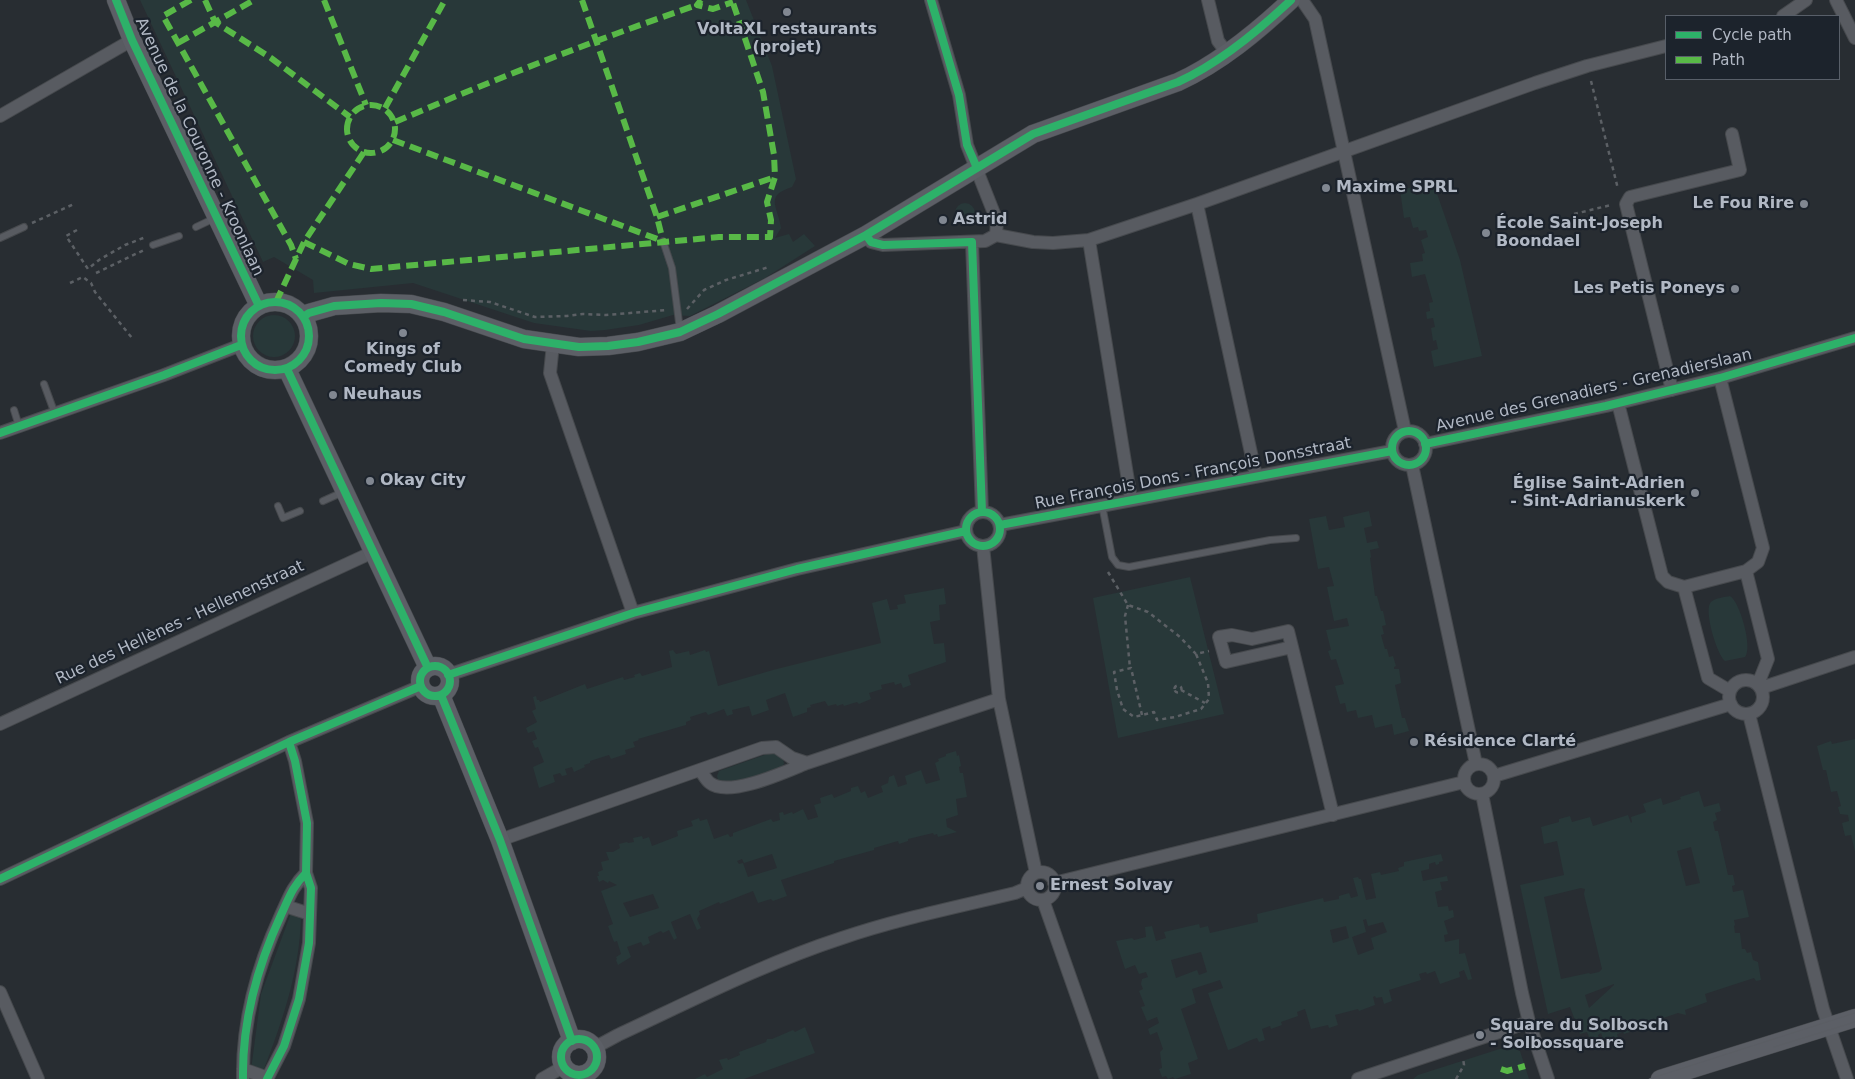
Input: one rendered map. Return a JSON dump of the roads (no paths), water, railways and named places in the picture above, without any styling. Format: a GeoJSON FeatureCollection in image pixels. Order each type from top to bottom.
{"type":"FeatureCollection","features":[{"type":"Feature","properties":{"kind":"street","name":"Avenue de la Couronne - Kroonlaan"},"geometry":{"type":"LineString","coordinates":[[116,0],[132,40],[259,306]]}},
{"type":"Feature","properties":{"kind":"street"},"geometry":{"type":"LineString","coordinates":[[931,0],[959,95],[967,145],[997,221],[996,235]]}},
{"type":"Feature","properties":{"kind":"street"},"geometry":{"type":"LineString","coordinates":[[1208,0],[1218,41],[1227,53]]}},
{"type":"Feature","properties":{"kind":"street"},"geometry":{"type":"LineString","coordinates":[[304,317],[309,313],[334,306],[381,303],[411,304],[444,312],[524,338],[553,344],[580,346],[608,346],[638,342],[680,332],[718,314],[866,235],[1033,134],[1178,82],[1200,72],[1227,53],[1291,0]]}},
{"type":"Feature","properties":{"kind":"street"},"geometry":{"type":"LineString","coordinates":[[1302,0],[1315,19],[1405,431]]}},
{"type":"Feature","properties":{"kind":"street"},"geometry":{"type":"LineString","coordinates":[[1784,15],[1806,0]]}},
{"type":"Feature","properties":{"kind":"street"},"geometry":{"type":"LineString","coordinates":[[1836,0],[1855,38]]}},
{"type":"Feature","properties":{"kind":"street"},"geometry":{"type":"LineString","coordinates":[[0,116],[132,40]]}},
{"type":"Feature","properties":{"kind":"street"},"geometry":{"type":"LineString","coordinates":[[866,235],[871,242],[883,245],[985,241],[996,235],[1043,242],[1089,240],[1197,204],[1552,77],[1665,46]]}},
{"type":"Feature","properties":{"kind":"street"},"geometry":{"type":"LineString","coordinates":[[1672,390],[1626,204],[1630,197],[1740,170],[1732,134]]}},
{"type":"Feature","properties":{"kind":"street"},"geometry":{"type":"LineString","coordinates":[[1197,204],[1256,476]]}},
{"type":"Feature","properties":{"kind":"street"},"geometry":{"type":"LineString","coordinates":[[1089,240],[1131,499]]}},
{"type":"Feature","properties":{"kind":"street"},"geometry":{"type":"LineString","coordinates":[[972,242],[982,512]]}},
{"type":"Feature","properties":{"kind":"street"},"geometry":{"type":"LineString","coordinates":[[270,302],[284,303],[304,317],[309,334],[306,351],[295,364],[287,369],[271,371],[255,365],[244,353],[240,336],[245,318],[259,306],[270,302]]}},
{"type":"Feature","properties":{"kind":"street","name":"Avenue des Grenadiers - Grenadierslaan"},"geometry":{"type":"LineString","coordinates":[[1426,444],[1672,390],[1720,378],[1855,338]]}},
{"type":"Feature","properties":{"kind":"street"},"geometry":{"type":"LineString","coordinates":[[553,344],[550,373],[633,613]]}},
{"type":"Feature","properties":{"kind":"street"},"geometry":{"type":"LineString","coordinates":[[0,433],[164,375],[241,345]]}},
{"type":"Feature","properties":{"kind":"street"},"geometry":{"type":"LineString","coordinates":[[287,369],[428,668]]}},
{"type":"Feature","properties":{"kind":"street"},"geometry":{"type":"LineString","coordinates":[[1618,403],[1662,576],[1668,582],[1684,587],[1746,571],[1758,562],[1764,548],[1720,378]]}},
{"type":"Feature","properties":{"kind":"street"},"geometry":{"type":"LineString","coordinates":[[1405,431],[1418,433],[1426,444],[1423,458],[1412,465],[1399,463],[1394,458],[1392,451],[1394,438],[1405,431]]}},
{"type":"Feature","properties":{"kind":"street","name":"Rue François Dons - François Donsstraat"},"geometry":{"type":"LineString","coordinates":[[1000,526],[1131,499],[1392,451]]}},
{"type":"Feature","properties":{"kind":"street"},"geometry":{"type":"LineString","coordinates":[[1412,465],[1476,764]]}},
{"type":"Feature","properties":{"kind":"street"},"geometry":{"type":"LineString","coordinates":[[982,512],[995,517],[1000,526],[999,536],[993,544],[983,546],[978,546],[970,540],[966,532],[970,519],[982,512]]}},
{"type":"Feature","properties":{"kind":"street"},"geometry":{"type":"LineString","coordinates":[[448,675],[633,613],[797,569],[966,532]]}},
{"type":"Feature","properties":{"kind":"street"},"geometry":{"type":"LineString","coordinates":[[983,546],[999,699],[1036,873]]}},
{"type":"Feature","properties":{"kind":"street","name":"Rue des Hellènes - Hellenenstraat"},"geometry":{"type":"LineString","coordinates":[[0,724],[373,552]]}},
{"type":"Feature","properties":{"kind":"street"},"geometry":{"type":"LineString","coordinates":[[1746,571],[1768,659],[1760,686]]}},
{"type":"Feature","properties":{"kind":"street"},"geometry":{"type":"LineString","coordinates":[[1684,587],[1708,678],[1730,698],[1738,712],[1749,714],[1757,711],[1762,704],[1764,696],[1760,686],[1751,680],[1742,680],[1735,684],[1730,698]]}},
{"type":"Feature","properties":{"kind":"street"},"geometry":{"type":"LineString","coordinates":[[1292,647],[1226,662],[1219,637],[1232,635],[1252,639],[1288,631],[1292,647],[1333,814]]}},
{"type":"Feature","properties":{"kind":"street"},"geometry":{"type":"LineString","coordinates":[[1760,686],[1855,657]]}},
{"type":"Feature","properties":{"kind":"street"},"geometry":{"type":"LineString","coordinates":[[440,667],[448,675],[448,687],[441,695],[434,696],[428,694],[421,686],[420,678],[428,668],[440,667]]}},
{"type":"Feature","properties":{"kind":"street"},"geometry":{"type":"LineString","coordinates":[[0,879],[289,742],[421,686]]}},
{"type":"Feature","properties":{"kind":"street"},"geometry":{"type":"LineString","coordinates":[[441,695],[500,840],[572,1041]]}},
{"type":"Feature","properties":{"kind":"street"},"geometry":{"type":"LineString","coordinates":[[1494,776],[1730,698]]}},
{"type":"Feature","properties":{"kind":"street"},"geometry":{"type":"LineString","coordinates":[[700,770],[710,783],[720,787],[733,788],[999,699]]}},
{"type":"Feature","properties":{"kind":"street"},"geometry":{"type":"LineString","coordinates":[[1749,714],[1828,1026],[1847,1079]]}},
{"type":"Feature","properties":{"kind":"street"},"geometry":{"type":"LineString","coordinates":[[289,742],[295,761],[307,823],[306,873],[311,888],[310,943],[299,999],[284,1046],[268,1079],[243,1074],[245,1036],[252,995],[268,942],[295,884],[306,873]]}},
{"type":"Feature","properties":{"kind":"street"},"geometry":{"type":"LineString","coordinates":[[500,840],[762,748],[776,747],[792,758],[807,763]]}},
{"type":"Feature","properties":{"kind":"street"},"geometry":{"type":"LineString","coordinates":[[1476,764],[1489,768],[1494,776],[1492,788],[1482,794],[1473,793],[1466,787],[1464,782],[1468,769],[1476,764]]}},
{"type":"Feature","properties":{"kind":"street"},"geometry":{"type":"LineString","coordinates":[[1054,883],[1464,782]]}},
{"type":"Feature","properties":{"kind":"street"},"geometry":{"type":"LineString","coordinates":[[1482,794],[1529,1022],[1548,1079]]}},
{"type":"Feature","properties":{"kind":"street"},"geometry":{"type":"LineString","coordinates":[[1036,873],[1047,874],[1054,883],[1052,894],[1043,900],[1032,898],[1027,888],[1031,877],[1036,873]]}},
{"type":"Feature","properties":{"kind":"street"},"geometry":{"type":"LineString","coordinates":[[594,1048],[614,1036],[785,958],[886,924],[1015,893],[1027,888]]}},
{"type":"Feature","properties":{"kind":"street"},"geometry":{"type":"LineString","coordinates":[[1043,900],[1106,1079]]}},
{"type":"Feature","properties":{"kind":"street"},"geometry":{"type":"LineString","coordinates":[[285,906],[310,914]]}},
{"type":"Feature","properties":{"kind":"street"},"geometry":{"type":"LineString","coordinates":[[0,992],[38,1079]]}},
{"type":"Feature","properties":{"kind":"street"},"geometry":{"type":"LineString","coordinates":[[1660,1079],[1855,1018]]}},
{"type":"Feature","properties":{"kind":"street"},"geometry":{"type":"LineString","coordinates":[[1358,1079],[1529,1022]]}},
{"type":"Feature","properties":{"kind":"street"},"geometry":{"type":"LineString","coordinates":[[572,1041],[587,1041],[594,1048],[597,1056],[596,1063],[586,1077],[573,1074],[563,1067],[562,1052],[566,1045],[572,1041]]}},
{"type":"Feature","properties":{"kind":"street"},"geometry":{"type":"LineString","coordinates":[[542,1079],[563,1067]]}},
{"type":"Feature","properties":{"kind":"lane"},"geometry":{"type":"LineString","coordinates":[[196,227],[216,217]]}},
{"type":"Feature","properties":{"kind":"lane"},"geometry":{"type":"LineString","coordinates":[[0,238],[24,227]]}},
{"type":"Feature","properties":{"kind":"lane"},"geometry":{"type":"LineString","coordinates":[[153,245],[179,236]]}},
{"type":"Feature","properties":{"kind":"lane"},"geometry":{"type":"LineString","coordinates":[[663,241],[672,268],[680,332]]}},
{"type":"Feature","properties":{"kind":"lane"},"geometry":{"type":"LineString","coordinates":[[44,384],[55,414]]}},
{"type":"Feature","properties":{"kind":"lane"},"geometry":{"type":"LineString","coordinates":[[14,410],[19,426]]}},
{"type":"Feature","properties":{"kind":"lane"},"geometry":{"type":"LineString","coordinates":[[323,501],[345,491]]}},
{"type":"Feature","properties":{"kind":"lane"},"geometry":{"type":"LineString","coordinates":[[1102,505],[1112,557],[1118,565],[1129,567],[1270,540],[1296,538]]}},
{"type":"Feature","properties":{"kind":"lane"},"geometry":{"type":"LineString","coordinates":[[278,506],[283,518],[300,511]]}},
{"type":"Feature","properties":{"kind":"tram line"},"geometry":{"type":"LineString","coordinates":[[1649,1079],[1855,1013]]}},
{"type":"Feature","properties":{"kind":"tram line"},"geometry":{"type":"LineString","coordinates":[[1774,1047],[1855,1022]]}},
{"type":"Feature","properties":{"kind":"place","name":"VoltaXL restaurants (projet)"},"geometry":{"type":"Point","coordinates":[787,12]}},
{"type":"Feature","properties":{"kind":"place","name":"Maxime SPRL"},"geometry":{"type":"Point","coordinates":[1326,188]}},
{"type":"Feature","properties":{"kind":"place","name":"Le Fou Rire"},"geometry":{"type":"Point","coordinates":[1804,204]}},
{"type":"Feature","properties":{"kind":"place","name":"Astrid"},"geometry":{"type":"Point","coordinates":[943,220]}},
{"type":"Feature","properties":{"kind":"place","name":"École Saint-Joseph Boondael"},"geometry":{"type":"Point","coordinates":[1486,233]}},
{"type":"Feature","properties":{"kind":"place","name":"Les Petis Poneys"},"geometry":{"type":"Point","coordinates":[1735,289]}},
{"type":"Feature","properties":{"kind":"place","name":"Kings of Comedy Club"},"geometry":{"type":"Point","coordinates":[403,333]}},
{"type":"Feature","properties":{"kind":"place","name":"Neuhaus"},"geometry":{"type":"Point","coordinates":[333,395]}},
{"type":"Feature","properties":{"kind":"place","name":"Okay City"},"geometry":{"type":"Point","coordinates":[370,481]}},
{"type":"Feature","properties":{"kind":"place","name":"Église Saint-Adrien - Sint-Adrianuskerk"},"geometry":{"type":"Point","coordinates":[1695,493]}},
{"type":"Feature","properties":{"kind":"place","name":"Résidence Clarté"},"geometry":{"type":"Point","coordinates":[1414,742]}},
{"type":"Feature","properties":{"kind":"place","name":"Ernest Solvay"},"geometry":{"type":"Point","coordinates":[1040,886]}},
{"type":"Feature","properties":{"kind":"place","name":"Square du Solbosch - Solbossquare"},"geometry":{"type":"Point","coordinates":[1480,1035]}}]}
